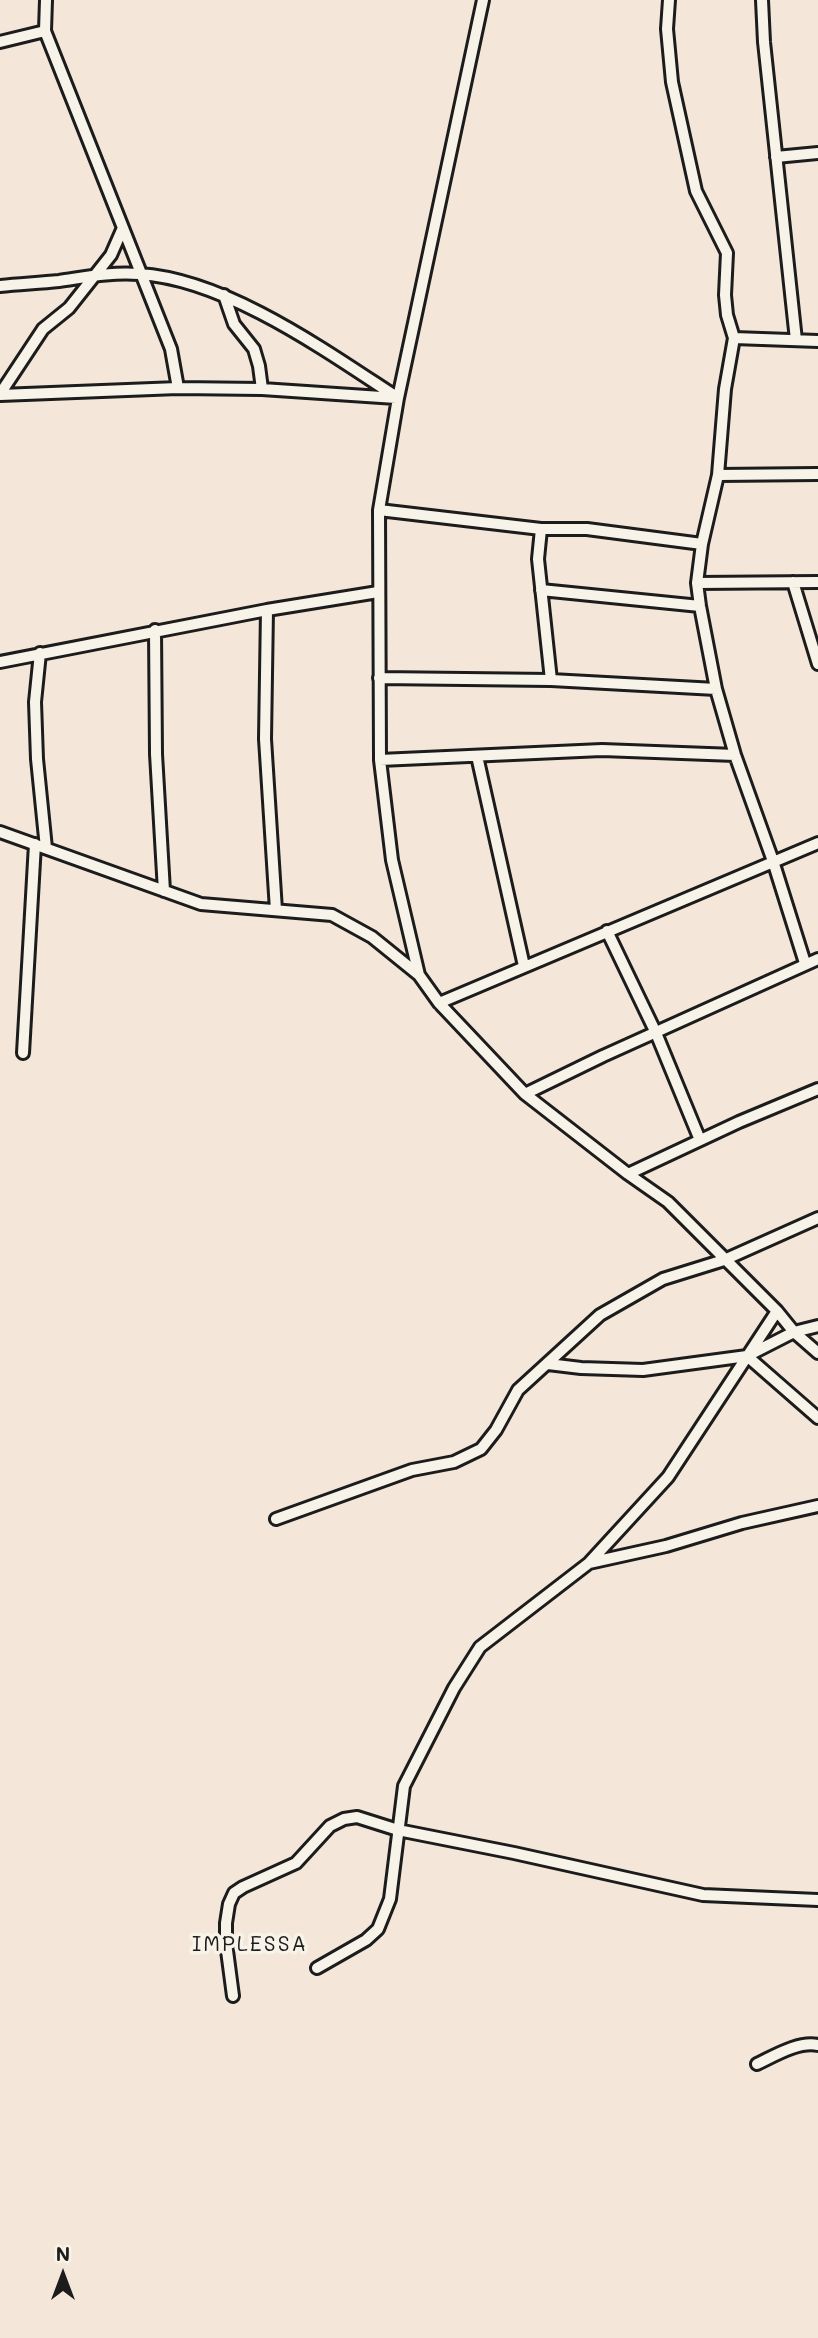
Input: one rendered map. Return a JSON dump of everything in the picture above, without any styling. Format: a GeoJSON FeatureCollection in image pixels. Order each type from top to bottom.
{"type":"FeatureCollection","features":[{"type":"Feature","properties":{"kind":"street"},"geometry":{"type":"LineString","coordinates":[[46,0],[45,31],[122,230],[172,349],[178,388]]}},
{"type":"Feature","properties":{"kind":"street"},"geometry":{"type":"LineString","coordinates":[[419,975],[392,860],[380,760],[379,510],[398,398],[483,0]]}},
{"type":"Feature","properties":{"kind":"street"},"geometry":{"type":"LineString","coordinates":[[669,0],[667,29],[672,82],[696,191],[727,253],[725,295],[727,315],[734,338],[725,389],[718,475],[702,544],[697,583],[700,607],[716,688],[735,755],[773,861],[805,963]]}},
{"type":"Feature","properties":{"kind":"street"},"geometry":{"type":"LineString","coordinates":[[762,0],[764,42],[796,340]]}},
{"type":"Feature","properties":{"kind":"street"},"geometry":{"type":"LineString","coordinates":[[0,43],[45,31]]}},
{"type":"Feature","properties":{"kind":"street"},"geometry":{"type":"LineString","coordinates":[[776,157],[818,153]]}},
{"type":"Feature","properties":{"kind":"street"},"geometry":{"type":"LineString","coordinates":[[0,394],[43,328],[69,308],[111,255],[122,230]]}},
{"type":"Feature","properties":{"kind":"street"},"geometry":{"type":"LineString","coordinates":[[0,286],[60,281],[95,274],[140,274],[180,280],[224,295],[312,343],[398,398]]}},
{"type":"Feature","properties":{"kind":"street"},"geometry":{"type":"LineString","coordinates":[[224,295],[233,324],[254,349],[260,366],[262,389]]}},
{"type":"Feature","properties":{"kind":"street"},"geometry":{"type":"LineString","coordinates":[[734,338],[818,341]]}},
{"type":"Feature","properties":{"kind":"street"},"geometry":{"type":"LineString","coordinates":[[0,394],[178,388],[262,389],[398,398]]}},
{"type":"Feature","properties":{"kind":"street"},"geometry":{"type":"LineString","coordinates":[[718,475],[818,474]]}},
{"type":"Feature","properties":{"kind":"street"},"geometry":{"type":"LineString","coordinates":[[379,510],[541,529],[587,529],[702,544]]}},
{"type":"Feature","properties":{"kind":"street"},"geometry":{"type":"LineString","coordinates":[[541,529],[538,559],[551,680]]}},
{"type":"Feature","properties":{"kind":"street"},"geometry":{"type":"LineString","coordinates":[[793,582],[818,664]]}},
{"type":"Feature","properties":{"kind":"street"},"geometry":{"type":"LineString","coordinates":[[697,583],[818,582]]}},
{"type":"Feature","properties":{"kind":"street"},"geometry":{"type":"LineString","coordinates":[[541,590],[700,607]]}},
{"type":"Feature","properties":{"kind":"street"},"geometry":{"type":"LineString","coordinates":[[0,662],[155,630],[379,592]]}},
{"type":"Feature","properties":{"kind":"street"},"geometry":{"type":"LineString","coordinates":[[267,610],[265,739],[276,910]]}},
{"type":"Feature","properties":{"kind":"street"},"geometry":{"type":"LineString","coordinates":[[155,630],[156,754],[163,891]]}},
{"type":"Feature","properties":{"kind":"street"},"geometry":{"type":"LineString","coordinates":[[23,1052],[41,846],[35,702],[40,653]]}},
{"type":"Feature","properties":{"kind":"street"},"geometry":{"type":"LineString","coordinates":[[379,678],[551,680],[716,688]]}},
{"type":"Feature","properties":{"kind":"street"},"geometry":{"type":"LineString","coordinates":[[380,760],[602,750],[735,755]]}},
{"type":"Feature","properties":{"kind":"street"},"geometry":{"type":"LineString","coordinates":[[477,756],[524,966]]}},
{"type":"Feature","properties":{"kind":"street"},"geometry":{"type":"LineString","coordinates":[[0,832],[201,904],[332,915],[372,937],[419,975],[439,1003],[525,1094],[668,1202],[777,1311],[794,1332],[818,1353]]}},
{"type":"Feature","properties":{"kind":"street"},"geometry":{"type":"LineString","coordinates":[[439,1003],[818,843]]}},
{"type":"Feature","properties":{"kind":"street"},"geometry":{"type":"LineString","coordinates":[[607,931],[656,1033],[700,1140]]}},
{"type":"Feature","properties":{"kind":"street"},"geometry":{"type":"LineString","coordinates":[[525,1094],[818,959]]}},
{"type":"Feature","properties":{"kind":"street"},"geometry":{"type":"LineString","coordinates":[[628,1174],[818,1089]]}},
{"type":"Feature","properties":{"kind":"street"},"geometry":{"type":"LineString","coordinates":[[276,1519],[412,1470],[454,1462],[481,1449],[496,1430],[517,1390],[600,1315],[663,1279],[724,1260],[818,1218]]}},
{"type":"Feature","properties":{"kind":"street"},"geometry":{"type":"LineString","coordinates":[[317,1968],[366,1940],[378,1929],[390,1899],[404,1786],[454,1688],[480,1647],[589,1563],[668,1477],[777,1311]]}},
{"type":"Feature","properties":{"kind":"street"},"geometry":{"type":"LineString","coordinates":[[548,1364],[643,1370],[747,1356],[794,1332],[818,1326]]}},
{"type":"Feature","properties":{"kind":"street"},"geometry":{"type":"LineString","coordinates":[[747,1356],[818,1418]]}},
{"type":"Feature","properties":{"kind":"street"},"geometry":{"type":"LineString","coordinates":[[589,1563],[666,1546],[742,1523],[818,1506]]}},
{"type":"Feature","properties":{"kind":"street"},"geometry":{"type":"LineString","coordinates":[[233,1996],[226,1923],[234,1893],[296,1863],[330,1826],[356,1817],[398,1830],[703,1895],[818,1900]]}},
{"type":"Feature","properties":{"kind":"street"},"geometry":{"type":"LineString","coordinates":[[757,2064],[792,2048],[818,2045]]}},
{"type":"Feature","properties":{"kind":"district","name":"IMPLESSA"},"geometry":{"type":"Point","coordinates":[250,1945]}}]}
